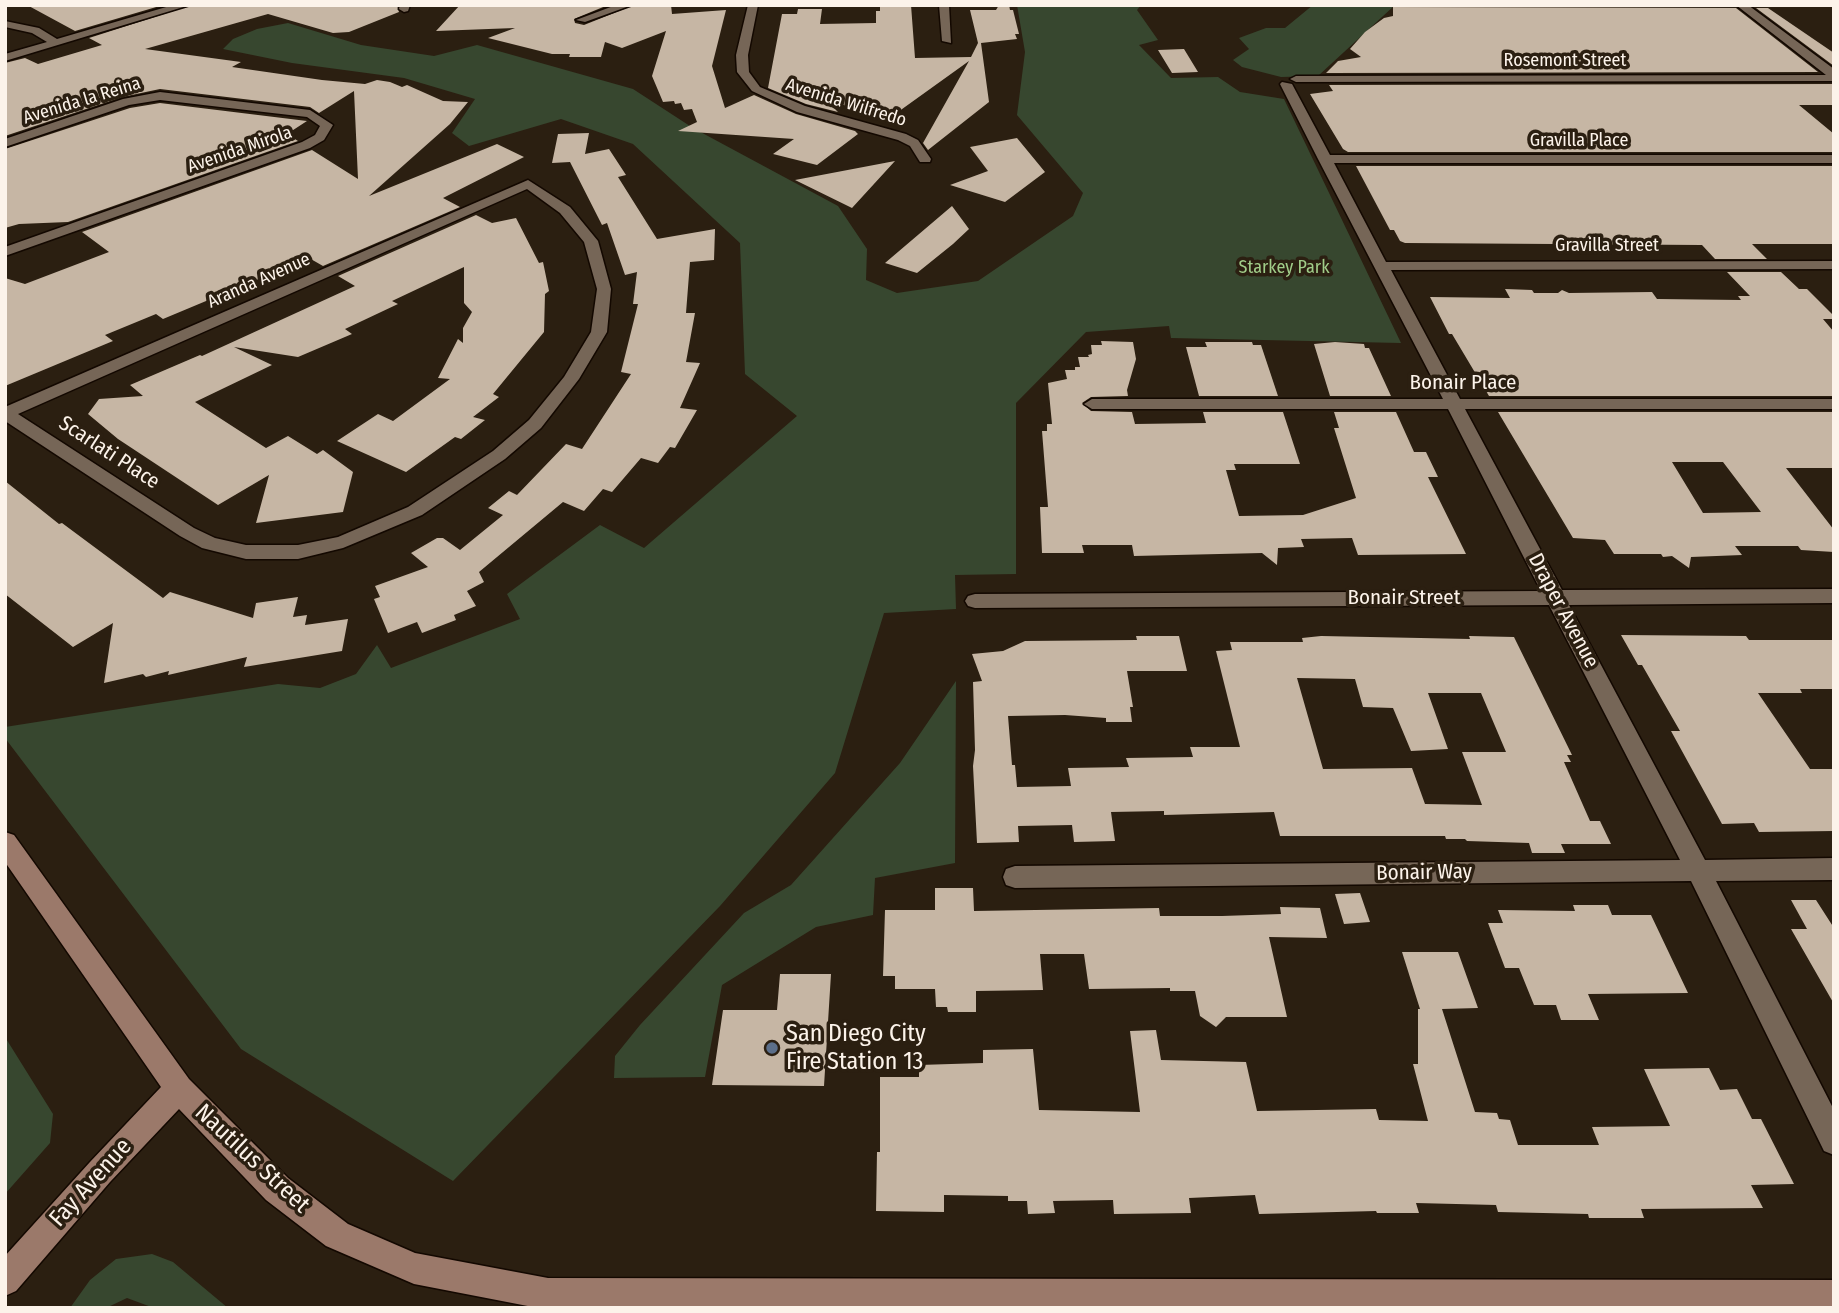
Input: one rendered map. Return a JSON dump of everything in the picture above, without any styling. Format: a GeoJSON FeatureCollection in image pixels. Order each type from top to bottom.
{"type":"FeatureCollection","features":[{"type":"Feature","properties":{"kind":"main road","name":"Nautilus Street"},"geometry":{"type":"LineString","coordinates":[[5,842],[179,1089],[278,1189],[337,1235],[414,1268],[548,1294],[1834,1296]]}},
{"type":"Feature","properties":{"kind":"main road","name":"Fay Avenue"},"geometry":{"type":"LineString","coordinates":[[5,1280],[100,1172],[179,1089]]}},
{"type":"Feature","properties":{"kind":"street"},"geometry":{"type":"LineString","coordinates":[[5,58],[185,5]]}},
{"type":"Feature","properties":{"kind":"street"},"geometry":{"type":"LineString","coordinates":[[582,20],[627,5]]}},
{"type":"Feature","properties":{"kind":"street","name":"Avenida Wilfredo"},"geometry":{"type":"LineString","coordinates":[[753,5],[742,55],[743,72],[755,89],[774,100],[801,109],[902,137],[915,143],[925,159]]}},
{"type":"Feature","properties":{"kind":"street"},"geometry":{"type":"LineString","coordinates":[[944,5],[947,41]]}},
{"type":"Feature","properties":{"kind":"street"},"geometry":{"type":"LineString","coordinates":[[1741,5],[1834,76]]}},
{"type":"Feature","properties":{"kind":"street"},"geometry":{"type":"LineString","coordinates":[[5,24],[35,30],[51,39],[54,44]]}},
{"type":"Feature","properties":{"kind":"street","name":"Rosemont Street"},"geometry":{"type":"LineString","coordinates":[[1291,81],[1834,76]]}},
{"type":"Feature","properties":{"kind":"street","name":"Draper Avenue"},"geometry":{"type":"LineString","coordinates":[[1291,81],[1324,159],[1699,870],[1834,1141]]}},
{"type":"Feature","properties":{"kind":"street","name":"Avenida la Reina"},"geometry":{"type":"LineString","coordinates":[[5,143],[127,102],[170,95]]}},
{"type":"Feature","properties":{"kind":"street","name":"Avenida Mirola"},"geometry":{"type":"LineString","coordinates":[[5,252],[306,145],[320,137],[327,125],[310,114],[170,95]]}},
{"type":"Feature","properties":{"kind":"street","name":"Gravilla Place"},"geometry":{"type":"LineString","coordinates":[[1324,159],[1834,159]]}},
{"type":"Feature","properties":{"kind":"street","name":"Aranda Avenue"},"geometry":{"type":"LineString","coordinates":[[5,413],[528,184]]}},
{"type":"Feature","properties":{"kind":"street","name":"Scarlati Place"},"geometry":{"type":"LineString","coordinates":[[5,413],[187,532],[209,543],[246,552],[298,552],[343,542],[415,511],[499,455],[535,424],[571,379],[599,332],[604,289],[591,241],[565,210],[528,184]]}},
{"type":"Feature","properties":{"kind":"street","name":"Gravilla Street"},"geometry":{"type":"LineString","coordinates":[[1381,266],[1834,265]]}},
{"type":"Feature","properties":{"kind":"street","name":"Bonair Place"},"geometry":{"type":"LineString","coordinates":[[1092,404],[1834,404]]}},
{"type":"Feature","properties":{"kind":"street","name":"Bonair Street"},"geometry":{"type":"LineString","coordinates":[[975,601],[1834,596]]}},
{"type":"Feature","properties":{"kind":"street","name":"Bonair Way"},"geometry":{"type":"LineString","coordinates":[[1015,877],[1834,869]]}},
{"type":"Feature","properties":{"kind":"green space","name":"Starkey Park"},"geometry":{"type":"Polygon","coordinates":[[[1017,5],[1141,5],[1137,10],[1158,40],[1139,45],[1171,78],[1218,77],[1240,92],[1284,99],[1401,343],[1171,338],[1169,326],[1086,332],[1016,403],[1016,574],[955,575],[956,609],[884,613],[835,773],[720,906],[453,1181],[241,1049],[5,738],[5,727],[278,684],[320,688],[356,674],[377,645],[391,668],[520,619],[507,594],[600,525],[644,548],[797,416],[745,374],[740,243],[633,144],[561,119],[469,146],[452,133],[475,99],[404,78],[292,63],[223,49],[233,39],[257,29],[288,23],[361,45],[434,56],[477,45],[633,89],[693,128],[838,206],[867,249],[866,280],[897,293],[978,281],[1073,216],[1083,193],[1017,115],[1025,52],[1017,5]]]}},
{"type":"Feature","properties":{"kind":"green space"},"geometry":{"type":"Polygon","coordinates":[[[1313,5],[1395,5],[1318,76],[1281,77],[1242,67],[1233,60],[1249,49],[1239,38],[1266,28],[1285,28],[1313,5]]]}},
{"type":"Feature","properties":{"kind":"green space"},"geometry":{"type":"Polygon","coordinates":[[[956,681],[955,863],[875,878],[873,915],[816,927],[722,985],[705,1077],[614,1078],[615,1056],[640,1025],[744,913],[791,885],[900,763],[956,681]]]}},
{"type":"Feature","properties":{"kind":"green space"},"geometry":{"type":"Polygon","coordinates":[[[5,1037],[53,1114],[50,1143],[5,1194],[5,1037]]]}},
{"type":"Feature","properties":{"kind":"green space"},"geometry":{"type":"Polygon","coordinates":[[[152,1254],[173,1262],[228,1308],[154,1308],[127,1298],[106,1308],[70,1308],[90,1280],[116,1259],[152,1254]]]}},
{"type":"Feature","properties":{"kind":"building"},"geometry":{"type":"Polygon","coordinates":[[[27,5],[163,5],[75,31],[27,5]]]}},
{"type":"Feature","properties":{"kind":"building"},"geometry":{"type":"Polygon","coordinates":[[[192,5],[397,5],[399,12],[349,32],[333,33],[268,14],[145,49],[241,62],[232,67],[322,80],[365,84],[377,80],[390,82],[402,87],[407,85],[443,101],[468,102],[450,124],[369,196],[497,144],[524,157],[443,198],[460,207],[323,266],[309,258],[163,319],[156,314],[105,335],[113,341],[5,386],[5,278],[25,284],[109,252],[82,232],[312,150],[358,179],[354,91],[319,113],[310,107],[160,89],[122,97],[5,136],[5,63],[25,58],[38,64],[102,45],[89,38],[192,5]]]}},
{"type":"Feature","properties":{"kind":"building"},"geometry":{"type":"Polygon","coordinates":[[[460,5],[608,5],[574,19],[575,23],[584,25],[634,5],[671,5],[672,14],[726,10],[712,66],[725,108],[754,95],[796,114],[858,134],[817,165],[773,154],[794,139],[678,131],[697,122],[692,109],[684,110],[681,103],[675,104],[674,101],[663,102],[652,76],[666,31],[622,48],[605,42],[601,57],[569,57],[570,54],[552,54],[488,38],[515,28],[436,31],[460,5]]]}},
{"type":"Feature","properties":{"kind":"building"},"geometry":{"type":"Polygon","coordinates":[[[880,5],[911,5],[915,58],[971,57],[978,43],[970,10],[996,10],[999,5],[1009,5],[1010,10],[1013,10],[1019,34],[1015,34],[1017,39],[981,43],[989,102],[928,150],[923,143],[969,61],[891,117],[827,101],[838,112],[806,104],[768,88],[782,14],[797,14],[798,9],[822,9],[820,24],[876,23],[876,11],[880,11],[880,5]]]}},
{"type":"Feature","properties":{"kind":"building"},"geometry":{"type":"Polygon","coordinates":[[[1393,7],[1736,8],[1818,72],[1326,73],[1338,61],[1361,57],[1350,49],[1365,32],[1384,18],[1393,16],[1393,7]]]}},
{"type":"Feature","properties":{"kind":"building"},"geometry":{"type":"Polygon","coordinates":[[[1756,8],[1768,8],[1834,53],[1834,66],[1756,8]]]}},
{"type":"Feature","properties":{"kind":"building"},"geometry":{"type":"Polygon","coordinates":[[[1184,49],[1198,72],[1172,73],[1158,50],[1184,49]]]}},
{"type":"Feature","properties":{"kind":"building"},"geometry":{"type":"Polygon","coordinates":[[[1834,84],[1834,105],[1799,105],[1834,134],[1834,152],[1348,152],[1343,149],[1310,94],[1333,91],[1329,85],[1834,84]]]}},
{"type":"Feature","properties":{"kind":"building"},"geometry":{"type":"Polygon","coordinates":[[[160,103],[307,121],[287,134],[298,141],[68,222],[19,224],[5,228],[5,149],[130,108],[160,103]]]}},
{"type":"Feature","properties":{"kind":"building"},"geometry":{"type":"Polygon","coordinates":[[[589,133],[585,154],[609,149],[626,175],[618,177],[657,239],[715,229],[714,260],[690,262],[686,313],[695,313],[686,362],[700,363],[680,408],[697,410],[675,448],[670,447],[658,463],[641,458],[612,492],[603,489],[584,511],[563,502],[479,572],[484,582],[467,591],[476,606],[454,615],[456,620],[422,633],[417,622],[388,633],[374,599],[380,597],[375,586],[428,567],[411,553],[437,538],[443,538],[460,550],[503,515],[488,508],[509,491],[517,495],[566,444],[582,449],[631,374],[621,372],[638,304],[633,304],[637,272],[625,275],[607,223],[602,225],[570,162],[552,163],[558,134],[589,133]]]}},
{"type":"Feature","properties":{"kind":"building"},"geometry":{"type":"Polygon","coordinates":[[[1017,138],[1045,172],[1005,202],[950,185],[988,171],[970,147],[1017,138]]]}},
{"type":"Feature","properties":{"kind":"building"},"geometry":{"type":"Polygon","coordinates":[[[895,161],[852,208],[795,180],[895,161]]]}},
{"type":"Feature","properties":{"kind":"building"},"geometry":{"type":"Polygon","coordinates":[[[1356,166],[1834,166],[1834,244],[1752,244],[1767,259],[1715,259],[1702,245],[1405,243],[1400,241],[1394,230],[1390,230],[1356,166]]]}},
{"type":"Feature","properties":{"kind":"building"},"geometry":{"type":"Polygon","coordinates":[[[952,206],[969,229],[953,244],[917,273],[885,263],[952,206]]]}},
{"type":"Feature","properties":{"kind":"building"},"geometry":{"type":"Polygon","coordinates":[[[476,215],[492,223],[516,218],[539,263],[543,262],[549,291],[545,294],[544,332],[493,394],[499,397],[473,417],[485,420],[461,439],[455,437],[406,472],[337,441],[378,414],[393,421],[450,379],[438,378],[458,339],[463,343],[463,328],[472,312],[464,303],[464,267],[392,301],[398,304],[345,329],[352,334],[298,357],[234,347],[272,365],[195,402],[266,448],[288,436],[317,454],[323,450],[353,472],[343,512],[256,523],[269,475],[218,505],[118,439],[88,414],[99,399],[143,396],[130,385],[202,356],[355,286],[338,276],[476,215]]]}},
{"type":"Feature","properties":{"kind":"building"},"geometry":{"type":"Polygon","coordinates":[[[1727,272],[1781,272],[1799,289],[1807,289],[1834,316],[1834,319],[1823,319],[1834,332],[1834,396],[1489,396],[1452,334],[1449,334],[1430,297],[1510,298],[1505,289],[1532,290],[1534,293],[1558,293],[1562,290],[1569,293],[1652,292],[1657,299],[1741,300],[1738,296],[1750,296],[1727,272]]]}},
{"type":"Feature","properties":{"kind":"building"},"geometry":{"type":"Polygon","coordinates":[[[1101,341],[1133,342],[1136,359],[1127,390],[1128,396],[1091,397],[1082,403],[1091,411],[1132,412],[1135,424],[1206,423],[1203,412],[1283,412],[1300,464],[1234,464],[1236,470],[1226,470],[1239,516],[1303,515],[1356,498],[1334,428],[1339,428],[1334,412],[1396,412],[1414,452],[1426,452],[1438,477],[1428,477],[1466,554],[1358,555],[1352,538],[1301,539],[1304,547],[1278,548],[1277,565],[1262,553],[1134,556],[1132,545],[1082,545],[1084,553],[1042,553],[1040,507],[1048,507],[1042,431],[1047,431],[1047,424],[1052,424],[1048,383],[1067,379],[1065,370],[1080,367],[1078,357],[1089,357],[1088,355],[1092,354],[1091,345],[1102,345],[1101,341]]]}},
{"type":"Feature","properties":{"kind":"building"},"geometry":{"type":"Polygon","coordinates":[[[1205,342],[1252,342],[1253,345],[1261,345],[1278,396],[1199,396],[1186,347],[1207,347],[1205,342]]]}},
{"type":"Feature","properties":{"kind":"building"},"geometry":{"type":"Polygon","coordinates":[[[1314,344],[1364,344],[1365,348],[1369,348],[1391,396],[1330,396],[1314,344]]]}},
{"type":"Feature","properties":{"kind":"building"},"geometry":{"type":"Polygon","coordinates":[[[1498,412],[1834,412],[1834,468],[1786,468],[1834,530],[1834,552],[1801,550],[1798,546],[1735,546],[1742,555],[1691,557],[1689,568],[1672,556],[1614,554],[1605,540],[1573,538],[1498,412]],[[1672,462],[1703,513],[1761,512],[1723,462],[1672,462]]]}},
{"type":"Feature","properties":{"kind":"building"},"geometry":{"type":"Polygon","coordinates":[[[5,481],[59,524],[62,523],[163,598],[170,592],[253,618],[256,603],[298,597],[293,617],[307,615],[305,625],[348,619],[342,651],[244,667],[247,657],[168,675],[169,671],[104,683],[113,623],[73,647],[5,594],[5,481]]]}},
{"type":"Feature","properties":{"kind":"building"},"geometry":{"type":"Polygon","coordinates":[[[1621,635],[1834,640],[1834,689],[1800,689],[1802,693],[1758,693],[1810,769],[1834,769],[1834,831],[1759,832],[1754,823],[1722,824],[1671,731],[1680,731],[1642,665],[1638,665],[1621,635]]]}},
{"type":"Feature","properties":{"kind":"building"},"geometry":{"type":"Polygon","coordinates":[[[1136,636],[1179,636],[1187,671],[1127,671],[1133,707],[1130,707],[1132,722],[1106,722],[1106,718],[1065,715],[1008,716],[1012,765],[1015,765],[1017,787],[1071,786],[1068,768],[1129,767],[1126,758],[1193,757],[1190,747],[1240,747],[1216,651],[1232,650],[1230,642],[1303,642],[1302,638],[1321,636],[1470,639],[1469,636],[1514,637],[1572,755],[1567,755],[1571,762],[1564,762],[1590,821],[1600,821],[1611,844],[1561,844],[1565,853],[1532,853],[1529,843],[1467,841],[1446,839],[1445,836],[1280,836],[1274,812],[1164,815],[1164,811],[1111,812],[1115,841],[1074,842],[1072,825],[1018,826],[1019,842],[977,843],[973,682],[982,681],[972,654],[1003,651],[1025,641],[1137,640],[1136,636]],[[1297,678],[1323,769],[1412,768],[1425,804],[1482,805],[1462,752],[1506,752],[1481,693],[1428,693],[1448,749],[1411,751],[1393,708],[1363,707],[1355,679],[1297,678]]]}},
{"type":"Feature","properties":{"kind":"building"},"geometry":{"type":"Polygon","coordinates":[[[935,888],[973,888],[974,911],[1159,908],[1160,916],[1222,916],[1281,914],[1280,907],[1320,908],[1327,938],[1269,937],[1287,1017],[1226,1017],[1216,1027],[1200,1016],[1195,991],[1170,991],[1170,988],[1089,989],[1084,954],[1040,954],[1043,990],[976,991],[976,1012],[948,1012],[947,1007],[936,1007],[935,989],[895,989],[895,976],[883,976],[885,910],[935,910],[935,888]]]}},
{"type":"Feature","properties":{"kind":"building"},"geometry":{"type":"Polygon","coordinates":[[[1360,893],[1370,922],[1344,924],[1335,894],[1360,893]]]}},
{"type":"Feature","properties":{"kind":"building"},"geometry":{"type":"Polygon","coordinates":[[[1791,900],[1816,900],[1834,928],[1834,1004],[1791,929],[1807,929],[1791,900]]]}},
{"type":"Feature","properties":{"kind":"building"},"geometry":{"type":"Polygon","coordinates":[[[1573,905],[1608,905],[1612,915],[1651,915],[1688,993],[1588,994],[1599,1020],[1561,1020],[1556,1005],[1534,1005],[1519,968],[1505,968],[1488,923],[1503,923],[1498,910],[1575,911],[1573,905]]]}},
{"type":"Feature","properties":{"kind":"building"},"geometry":{"type":"Polygon","coordinates":[[[1402,952],[1458,952],[1478,1008],[1442,1009],[1475,1112],[1497,1113],[1499,1119],[1510,1120],[1518,1145],[1599,1145],[1592,1127],[1670,1126],[1644,1069],[1709,1068],[1720,1090],[1737,1089],[1752,1119],[1761,1119],[1794,1184],[1751,1185],[1763,1208],[1641,1209],[1644,1218],[1589,1218],[1588,1214],[1498,1212],[1496,1205],[1416,1203],[1419,1213],[1376,1211],[1259,1214],[1255,1195],[1189,1198],[1191,1213],[1114,1214],[1113,1200],[1053,1201],[1055,1213],[1028,1214],[1027,1201],[1008,1201],[1008,1196],[944,1195],[944,1212],[876,1211],[877,1152],[880,1152],[880,1077],[919,1077],[919,1065],[983,1063],[983,1050],[1033,1049],[1039,1110],[1140,1112],[1130,1031],[1156,1030],[1161,1060],[1246,1062],[1257,1111],[1376,1109],[1379,1120],[1428,1121],[1413,1064],[1418,1064],[1420,1009],[1402,952]]]}},
{"type":"Feature","properties":{"kind":"building","name":"San Diego City Fire Station 13"},"geometry":{"type":"Polygon","coordinates":[[[780,974],[831,974],[824,1086],[712,1085],[723,1010],[777,1010],[780,974]]]}},
{"type":"Feature","properties":{"kind":"place","name":"San Diego City Fire Station 13"},"geometry":{"type":"Point","coordinates":[772,1048]}}]}
